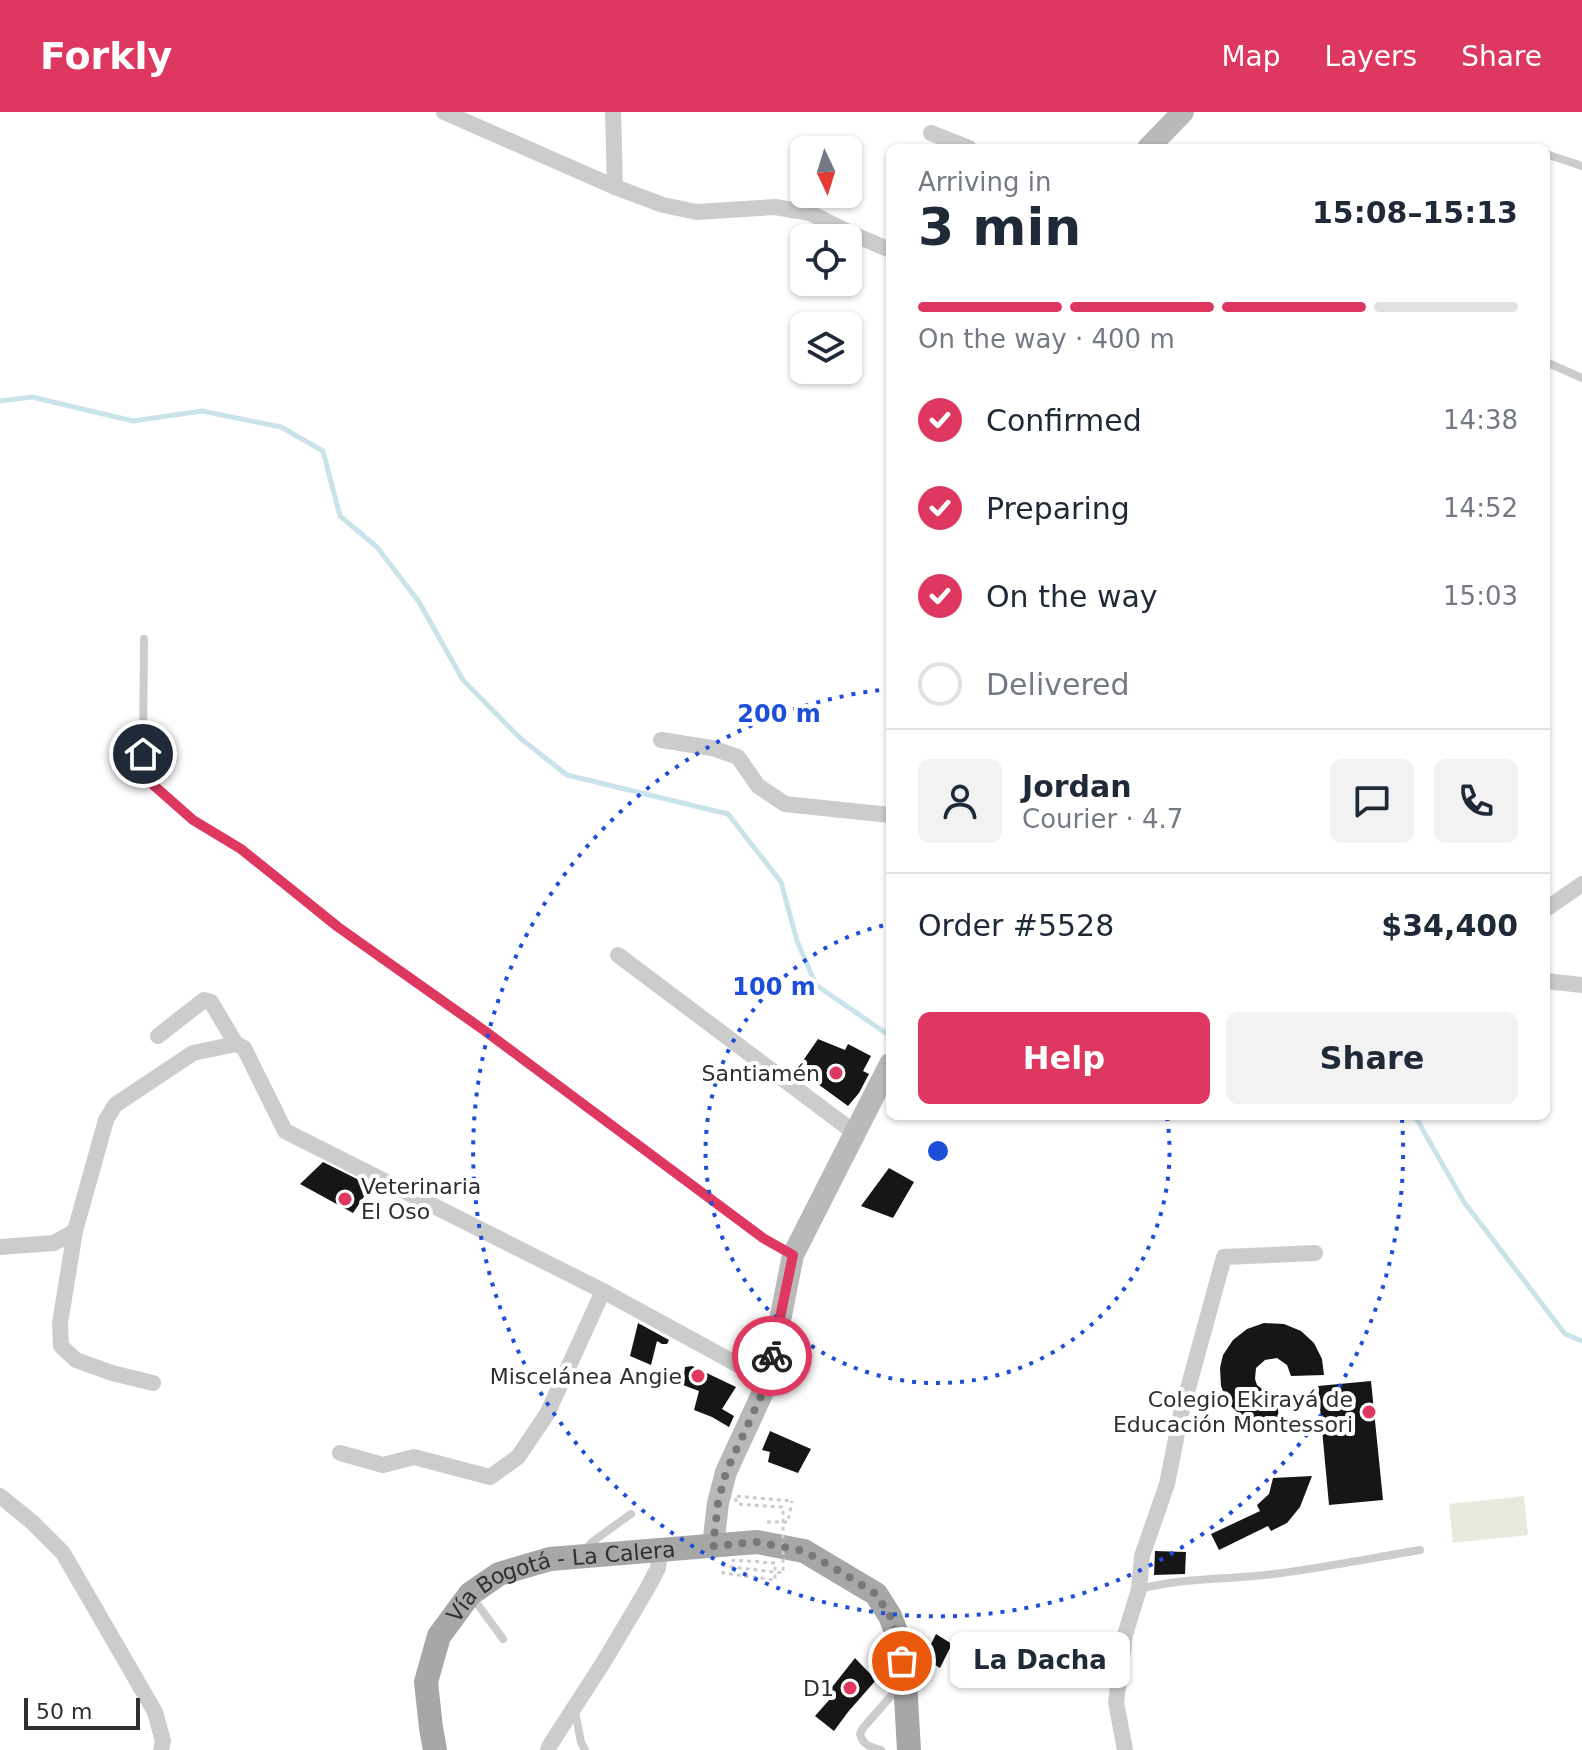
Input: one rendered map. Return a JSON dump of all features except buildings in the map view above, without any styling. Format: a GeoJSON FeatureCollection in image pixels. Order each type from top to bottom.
{"type":"FeatureCollection","features":[{"type":"Feature","properties":{"kind":"main road","name":"Vía Bogotá - La Calera"},"geometry":{"type":"LineString","coordinates":[[435,1750],[426,1682],[439,1636],[470,1594],[499,1574],[550,1559],[660,1551],[718,1554],[757,1542],[804,1551],[876,1594],[890,1616],[900,1642],[909,1750]]}},
{"type":"Feature","properties":{"kind":"street"},"geometry":{"type":"LineString","coordinates":[[444,112],[663,205],[697,212],[775,207],[810,213],[886,248]]}},
{"type":"Feature","properties":{"kind":"street"},"geometry":{"type":"LineString","coordinates":[[613,112],[615,187]]}},
{"type":"Feature","properties":{"kind":"street"},"geometry":{"type":"LineString","coordinates":[[1157,144],[1183,112]]}},
{"type":"Feature","properties":{"kind":"street"},"geometry":{"type":"LineString","coordinates":[[931,133],[959,144]]}},
{"type":"Feature","properties":{"kind":"street"},"geometry":{"type":"LineString","coordinates":[[661,740],[712,748],[738,757],[758,786],[785,804],[886,815]]}},
{"type":"Feature","properties":{"kind":"street"},"geometry":{"type":"LineString","coordinates":[[1550,906],[1582,884]]}},
{"type":"Feature","properties":{"kind":"street"},"geometry":{"type":"LineString","coordinates":[[618,955],[855,1133]]}},
{"type":"Feature","properties":{"kind":"street"},"geometry":{"type":"LineString","coordinates":[[1550,981],[1582,985]]}},
{"type":"Feature","properties":{"kind":"street"},"geometry":{"type":"LineString","coordinates":[[158,1036],[208,1000],[236,1044],[244,1048],[285,1131],[603,1291],[768,1381]]}},
{"type":"Feature","properties":{"kind":"street"},"geometry":{"type":"LineString","coordinates":[[153,1383],[76,1360],[61,1346],[60,1323],[75,1231],[106,1120],[115,1105],[193,1053],[236,1044]]}},
{"type":"Feature","properties":{"kind":"street"},"geometry":{"type":"LineString","coordinates":[[718,1554],[718,1503],[726,1472],[768,1381],[793,1255],[886,1072]]}},
{"type":"Feature","properties":{"kind":"street"},"geometry":{"type":"LineString","coordinates":[[0,1247],[54,1243],[75,1231]]}},
{"type":"Feature","properties":{"kind":"street"},"geometry":{"type":"LineString","coordinates":[[1125,1750],[1116,1702],[1125,1635],[1139,1589],[1142,1556],[1167,1484],[1181,1414],[1224,1257],[1315,1253]]}},
{"type":"Feature","properties":{"kind":"street"},"geometry":{"type":"LineString","coordinates":[[340,1453],[383,1465],[414,1457],[490,1477],[518,1457],[547,1414],[603,1291]]}},
{"type":"Feature","properties":{"kind":"street"},"geometry":{"type":"LineString","coordinates":[[0,1496],[63,1553],[155,1712],[163,1741],[161,1750]]}},
{"type":"Feature","properties":{"kind":"street"},"geometry":{"type":"LineString","coordinates":[[548,1750],[647,1589],[658,1568],[660,1551]]}},
{"type":"Feature","properties":{"kind":"lane"},"geometry":{"type":"LineString","coordinates":[[1550,155],[1582,166]]}},
{"type":"Feature","properties":{"kind":"lane"},"geometry":{"type":"LineString","coordinates":[[1550,364],[1582,378]]}},
{"type":"Feature","properties":{"kind":"lane"},"geometry":{"type":"LineString","coordinates":[[144,639],[143,754],[151,783],[193,820],[241,849],[338,927],[485,1031],[763,1238],[793,1255]]}},
{"type":"Feature","properties":{"kind":"lane"},"geometry":{"type":"LineString","coordinates":[[579,1557],[592,1542],[631,1514]]}},
{"type":"Feature","properties":{"kind":"lane"},"geometry":{"type":"LineString","coordinates":[[1139,1589],[1230,1577],[1273,1575],[1420,1550]]}},
{"type":"Feature","properties":{"kind":"lane"},"geometry":{"type":"LineString","coordinates":[[470,1594],[503,1639]]}},
{"type":"Feature","properties":{"kind":"lane"},"geometry":{"type":"LineString","coordinates":[[881,1750],[866,1745],[860,1734],[905,1681]]}},
{"type":"Feature","properties":{"kind":"lane"},"geometry":{"type":"LineString","coordinates":[[574,1706],[585,1750]]}},
{"type":"Feature","properties":{"kind":"path"},"geometry":{"type":"LineString","coordinates":[[718,1554],[723,1573],[775,1580],[775,1563],[733,1560],[731,1567],[783,1573],[783,1507],[737,1504],[735,1496],[792,1501],[788,1522],[759,1523]]}},
{"type":"Feature","properties":{"kind":"shaded area"},"geometry":{"type":"Polygon","coordinates":[[[1524,1496],[1528,1535],[1453,1543],[1449,1504],[1524,1496]]]}},
{"type":"Feature","properties":{"kind":"waterway"},"geometry":{"type":"LineString","coordinates":[[0,401],[32,397],[133,421],[202,411],[281,427],[323,451],[340,516],[377,547],[419,602],[463,680],[520,738],[567,775],[728,814],[781,882],[797,941],[816,985],[886,1033]]}},
{"type":"Feature","properties":{"kind":"waterway"},"geometry":{"type":"LineString","coordinates":[[1417,1120],[1464,1202],[1565,1334],[1582,1341]]}},
{"type":"Feature","properties":{"kind":"way so far"},"geometry":{"type":"LineString","coordinates":[[772,1356],[768,1381],[726,1472],[718,1503],[713,1546],[757,1542],[804,1551],[846,1575],[876,1594],[890,1616],[900,1642],[902,1661]]}},
{"type":"Feature","properties":{"kind":"place","name":"Santiamén"},"geometry":{"type":"Point","coordinates":[836,1073]}},
{"type":"Feature","properties":{"kind":"place","name":"Veterinaria El Oso"},"geometry":{"type":"Point","coordinates":[345,1199]}},
{"type":"Feature","properties":{"kind":"place","name":"Miscelánea Angie"},"geometry":{"type":"Point","coordinates":[698,1376]}},
{"type":"Feature","properties":{"kind":"place","name":"Colegio Ekirayá de Educación Montessori"},"geometry":{"type":"Point","coordinates":[1369,1412]}},
{"type":"Feature","properties":{"kind":"place","name":"La Dacha"},"geometry":{"type":"Point","coordinates":[902,1661]}},
{"type":"Feature","properties":{"kind":"place","name":"D1"},"geometry":{"type":"Point","coordinates":[850,1688]}},
{"type":"Feature","properties":{"kind":"route"},"geometry":{"type":"LineString","coordinates":[[143,754],[151,783],[193,820],[241,849],[338,927],[485,1031],[763,1238],[793,1255],[772,1356]]}}]}
